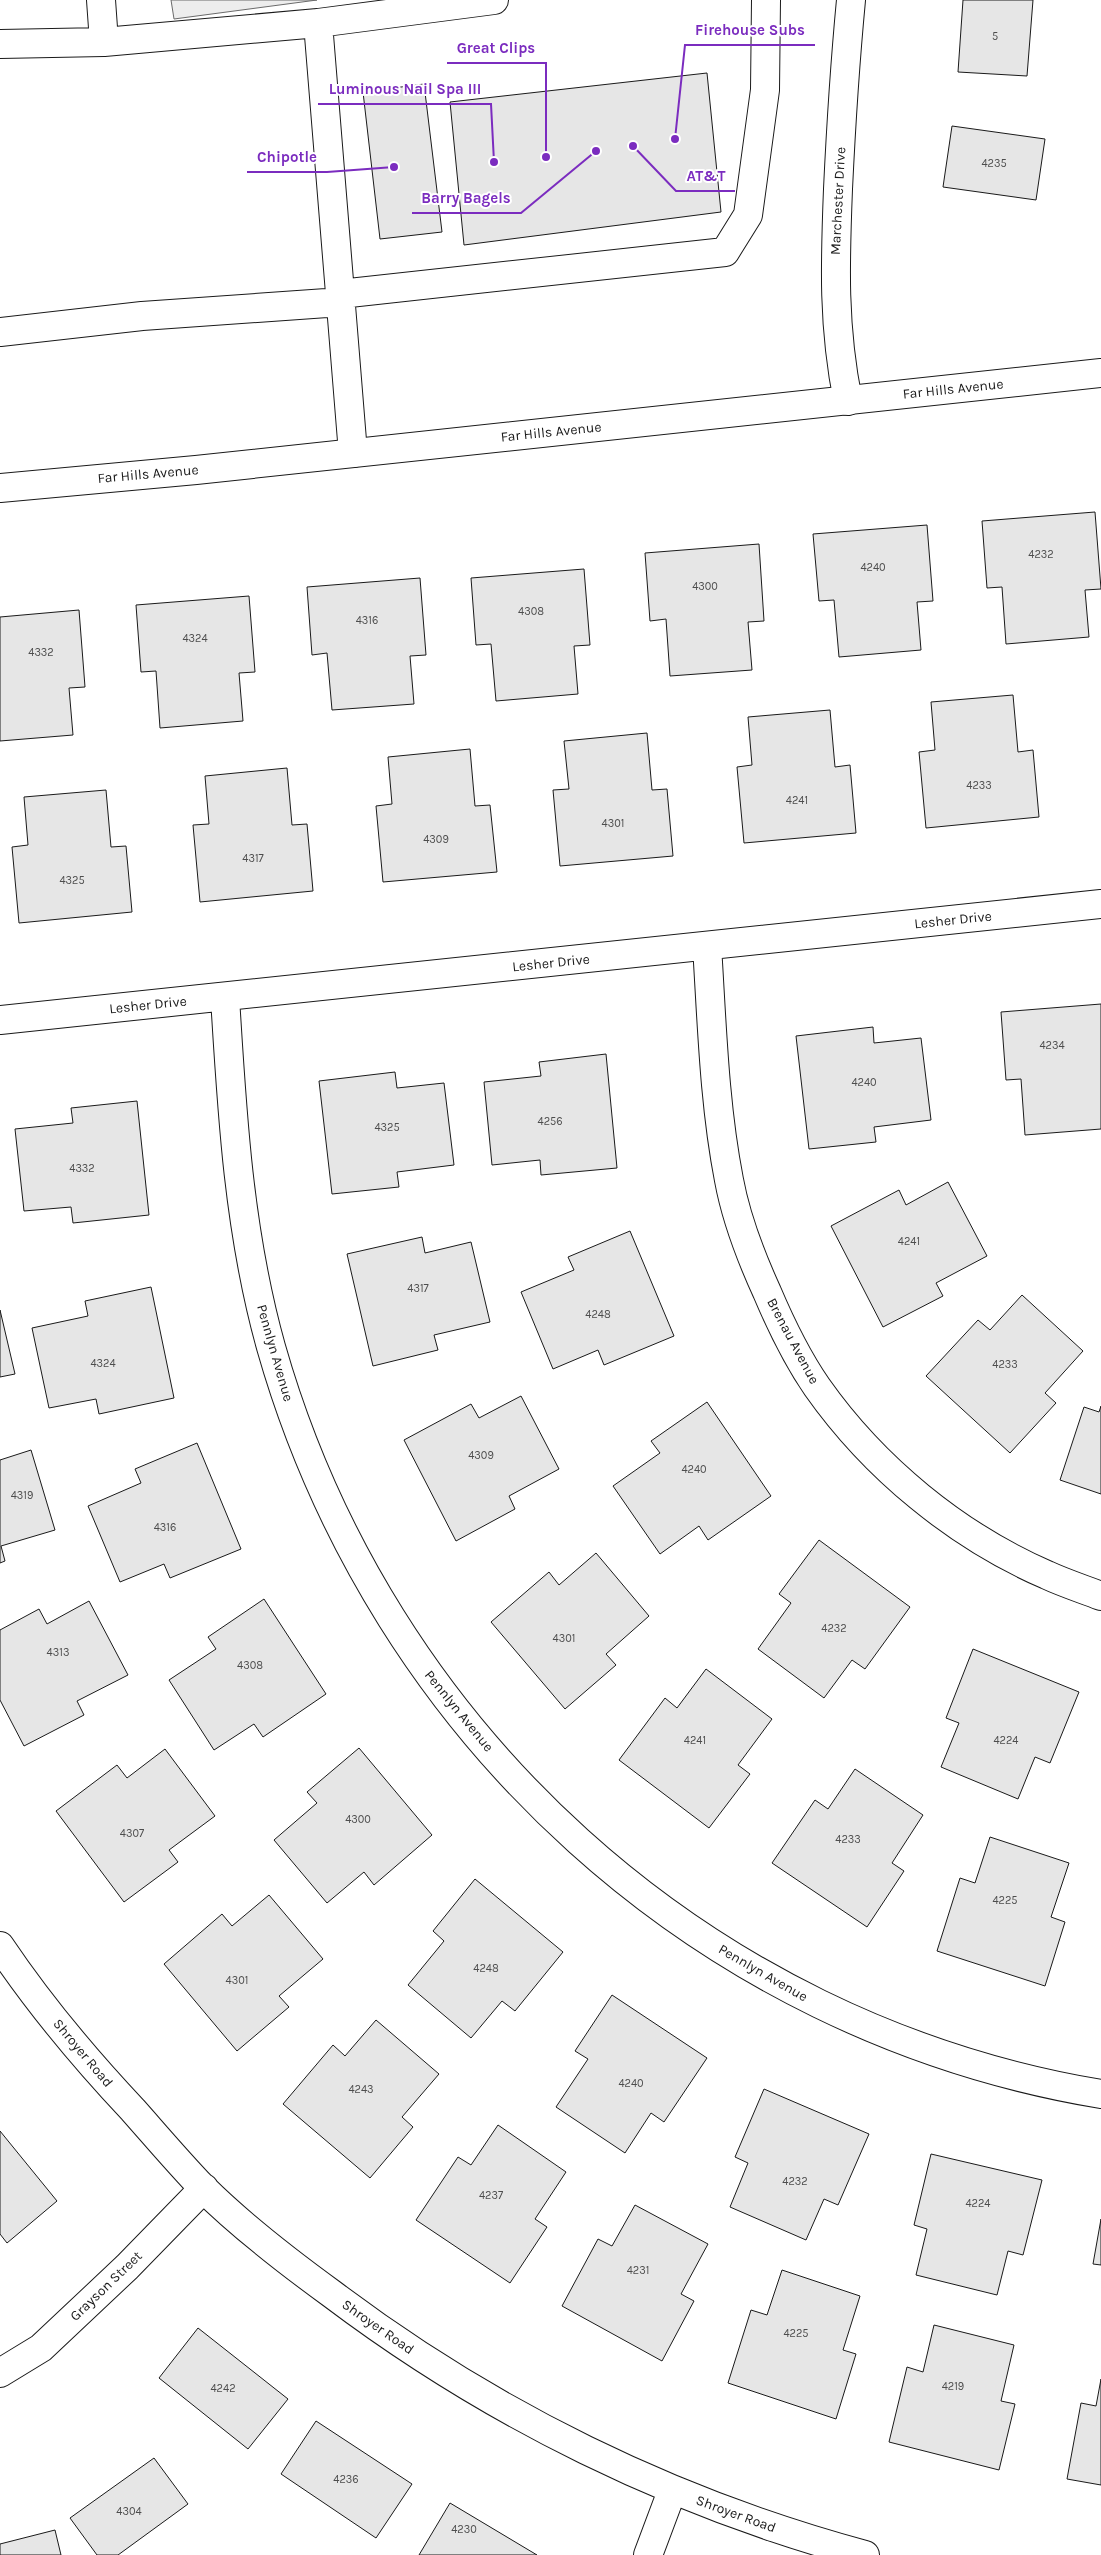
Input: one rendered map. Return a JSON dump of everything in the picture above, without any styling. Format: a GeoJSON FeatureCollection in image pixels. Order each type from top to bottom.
{"type":"FeatureCollection","features":[{"type":"Feature","properties":{"kind":"street"},"geometry":{"type":"LineString","coordinates":[[101,0],[104,42]]}},
{"type":"Feature","properties":{"kind":"street"},"geometry":{"type":"LineString","coordinates":[[0,44],[104,42],[318,23],[494,0]]}},
{"type":"Feature","properties":{"kind":"street"},"geometry":{"type":"LineString","coordinates":[[0,332],[142,316],[340,298],[724,252],[748,215],[765,90],[766,0]]}},
{"type":"Feature","properties":{"kind":"street","name":"Marchester Drive"},"geometry":{"type":"LineString","coordinates":[[848,401],[840,361],[834,279],[842,98],[851,0]]}},
{"type":"Feature","properties":{"kind":"street"},"geometry":{"type":"LineString","coordinates":[[318,23],[353,453]]}},
{"type":"Feature","properties":{"kind":"street","name":"Far Hills Avenue"},"geometry":{"type":"LineString","coordinates":[[0,488],[353,453],[1101,373]]}},
{"type":"Feature","properties":{"kind":"street","name":"Lesher Drive"},"geometry":{"type":"LineString","coordinates":[[0,1020],[1101,904]]}},
{"type":"Feature","properties":{"kind":"street","name":"Brenau Avenue"},"geometry":{"type":"LineString","coordinates":[[707,946],[716,1102],[729,1182],[752,1259],[781,1325],[817,1386],[865,1446],[926,1502],[990,1546],[1047,1575],[1101,1596]]}},
{"type":"Feature","properties":{"kind":"street","name":"Pennlyn Avenue"},"geometry":{"type":"LineString","coordinates":[[225,997],[232,1125],[246,1230],[270,1346],[298,1431],[342,1532],[389,1616],[439,1689],[503,1766],[588,1850],[671,1917],[753,1970],[840,2015],[932,2052],[1050,2086],[1101,2094]]}},
{"type":"Feature","properties":{"kind":"street","name":"Shroyer Road"},"geometry":{"type":"LineString","coordinates":[[0,1946],[17,1972],[96,2071],[204,2188],[294,2266],[388,2337],[476,2392],[609,2462],[672,2491],[808,2540],[863,2555]]}},
{"type":"Feature","properties":{"kind":"street","name":"Grayson Street"},"geometry":{"type":"LineString","coordinates":[[0,2373],[41,2348],[127,2267],[204,2188]]}},
{"type":"Feature","properties":{"kind":"street"},"geometry":{"type":"LineString","coordinates":[[648,2555],[672,2491]]}},
{"type":"Feature","properties":{"kind":"shaded area"},"geometry":{"type":"Polygon","coordinates":[[[171,0],[317,0],[174,19],[171,0]]]}},
{"type":"Feature","properties":{"kind":"building"},"geometry":{"type":"Polygon","coordinates":[[[963,0],[1033,0],[1027,76],[958,72],[963,0]]]}},
{"type":"Feature","properties":{"kind":"building"},"geometry":{"type":"Polygon","coordinates":[[[707,73],[721,212],[464,245],[450,102],[707,73]]]}},
{"type":"Feature","properties":{"kind":"building"},"geometry":{"type":"Polygon","coordinates":[[[424,84],[442,232],[380,239],[363,92],[424,84]]]}},
{"type":"Feature","properties":{"kind":"building"},"geometry":{"type":"Polygon","coordinates":[[[952,126],[1045,139],[1036,200],[943,187],[952,126]]]}},
{"type":"Feature","properties":{"kind":"building"},"geometry":{"type":"Polygon","coordinates":[[[1095,512],[1101,589],[1085,590],[1089,637],[1006,644],[1002,587],[987,588],[982,521],[1095,512]]]}},
{"type":"Feature","properties":{"kind":"building"},"geometry":{"type":"Polygon","coordinates":[[[927,525],[933,601],[917,602],[921,650],[839,657],[834,600],[819,601],[813,534],[927,525]]]}},
{"type":"Feature","properties":{"kind":"building"},"geometry":{"type":"Polygon","coordinates":[[[759,544],[764,621],[748,622],[752,670],[670,676],[666,619],[650,621],[645,553],[759,544]]]}},
{"type":"Feature","properties":{"kind":"building"},"geometry":{"type":"Polygon","coordinates":[[[584,569],[590,645],[574,646],[578,694],[496,701],[491,644],[476,645],[471,578],[584,569]]]}},
{"type":"Feature","properties":{"kind":"building"},"geometry":{"type":"Polygon","coordinates":[[[420,578],[426,655],[410,656],[414,704],[332,710],[327,653],[312,655],[307,587],[420,578]]]}},
{"type":"Feature","properties":{"kind":"building"},"geometry":{"type":"Polygon","coordinates":[[[249,596],[255,672],[239,673],[243,721],[160,728],[156,671],[141,672],[136,605],[249,596]]]}},
{"type":"Feature","properties":{"kind":"building"},"geometry":{"type":"Polygon","coordinates":[[[79,610],[85,687],[69,688],[73,735],[0,741],[0,617],[79,610]]]}},
{"type":"Feature","properties":{"kind":"building"},"geometry":{"type":"Polygon","coordinates":[[[1013,695],[1018,752],[1033,750],[1039,817],[926,828],[919,752],[935,750],[931,702],[1013,695]]]}},
{"type":"Feature","properties":{"kind":"building"},"geometry":{"type":"Polygon","coordinates":[[[830,710],[835,767],[850,765],[856,833],[744,843],[737,767],[752,765],[748,717],[830,710]]]}},
{"type":"Feature","properties":{"kind":"building"},"geometry":{"type":"Polygon","coordinates":[[[647,733],[652,790],[667,789],[673,856],[560,866],[553,790],[569,789],[564,741],[647,733]]]}},
{"type":"Feature","properties":{"kind":"building"},"geometry":{"type":"Polygon","coordinates":[[[470,749],[475,806],[490,805],[497,872],[383,882],[376,806],[392,804],[388,757],[470,749]]]}},
{"type":"Feature","properties":{"kind":"building"},"geometry":{"type":"Polygon","coordinates":[[[287,768],[292,825],[307,824],[313,891],[200,902],[193,825],[209,824],[205,776],[287,768]]]}},
{"type":"Feature","properties":{"kind":"building"},"geometry":{"type":"Polygon","coordinates":[[[106,790],[111,847],[126,846],[132,912],[19,923],[12,847],[28,845],[24,797],[106,790]]]}},
{"type":"Feature","properties":{"kind":"building"},"geometry":{"type":"Polygon","coordinates":[[[1101,1004],[1101,1129],[1025,1135],[1021,1079],[1006,1080],[1001,1012],[1101,1004]]]}},
{"type":"Feature","properties":{"kind":"building"},"geometry":{"type":"Polygon","coordinates":[[[873,1027],[874,1043],[921,1038],[931,1120],[874,1127],[876,1142],[809,1149],[796,1036],[873,1027]]]}},
{"type":"Feature","properties":{"kind":"building"},"geometry":{"type":"Polygon","coordinates":[[[606,1054],[617,1168],[541,1175],[540,1160],[492,1165],[484,1082],[541,1076],[539,1062],[606,1054]]]}},
{"type":"Feature","properties":{"kind":"building"},"geometry":{"type":"Polygon","coordinates":[[[395,1072],[397,1088],[444,1083],[454,1165],[397,1172],[399,1187],[332,1194],[319,1081],[395,1072]]]}},
{"type":"Feature","properties":{"kind":"building"},"geometry":{"type":"Polygon","coordinates":[[[137,1101],[149,1215],[73,1223],[71,1207],[24,1211],[15,1129],[73,1123],[71,1108],[137,1101]]]}},
{"type":"Feature","properties":{"kind":"building"},"geometry":{"type":"Polygon","coordinates":[[[948,1182],[987,1256],[936,1283],[943,1296],[883,1327],[831,1226],[899,1190],[906,1205],[948,1182]]]}},
{"type":"Feature","properties":{"kind":"building"},"geometry":{"type":"Polygon","coordinates":[[[630,1231],[674,1336],[604,1365],[598,1350],[553,1369],[521,1292],[574,1270],[568,1257],[630,1231]]]}},
{"type":"Feature","properties":{"kind":"building"},"geometry":{"type":"Polygon","coordinates":[[[422,1237],[425,1253],[471,1242],[490,1322],[434,1335],[438,1350],[373,1366],[347,1254],[422,1237]]]}},
{"type":"Feature","properties":{"kind":"building"},"geometry":{"type":"Polygon","coordinates":[[[151,1287],[174,1398],[99,1414],[96,1399],[49,1408],[32,1328],[88,1316],[85,1301],[151,1287]]]}},
{"type":"Feature","properties":{"kind":"building"},"geometry":{"type":"Polygon","coordinates":[[[1022,1295],[1083,1351],[1045,1393],[1056,1403],[1010,1453],[926,1376],[978,1320],[990,1330],[1022,1295]]]}},
{"type":"Feature","properties":{"kind":"building"},"geometry":{"type":"Polygon","coordinates":[[[0,1310],[15,1374],[0,1377],[0,1310]]]}},
{"type":"Feature","properties":{"kind":"building"},"geometry":{"type":"Polygon","coordinates":[[[521,1396],[559,1469],[509,1496],[515,1509],[456,1541],[404,1440],[471,1404],[479,1418],[521,1396]]]}},
{"type":"Feature","properties":{"kind":"building"},"geometry":{"type":"Polygon","coordinates":[[[707,1402],[771,1496],[708,1540],[699,1526],[660,1554],[613,1486],[660,1453],[651,1441],[707,1402]]]}},
{"type":"Feature","properties":{"kind":"building"},"geometry":{"type":"Polygon","coordinates":[[[1101,1406],[1101,1494],[1060,1480],[1084,1407],[1099,1412],[1101,1406]]]}},
{"type":"Feature","properties":{"kind":"building"},"geometry":{"type":"Polygon","coordinates":[[[197,1443],[241,1549],[170,1578],[164,1564],[120,1582],[88,1506],[141,1483],[135,1469],[197,1443]]]}},
{"type":"Feature","properties":{"kind":"building"},"geometry":{"type":"Polygon","coordinates":[[[31,1450],[55,1530],[1,1546],[5,1561],[0,1563],[0,1460],[31,1450]]]}},
{"type":"Feature","properties":{"kind":"building"},"geometry":{"type":"Polygon","coordinates":[[[819,1540],[910,1607],[865,1669],[852,1660],[824,1698],[758,1649],[791,1603],[779,1594],[819,1540]]]}},
{"type":"Feature","properties":{"kind":"building"},"geometry":{"type":"Polygon","coordinates":[[[596,1553],[649,1616],[606,1654],[616,1665],[565,1709],[491,1622],[549,1572],[559,1585],[596,1553]]]}},
{"type":"Feature","properties":{"kind":"building"},"geometry":{"type":"Polygon","coordinates":[[[264,1599],[326,1694],[263,1737],[254,1724],[214,1750],[169,1680],[216,1649],[208,1637],[264,1599]]]}},
{"type":"Feature","properties":{"kind":"building"},"geometry":{"type":"Polygon","coordinates":[[[89,1601],[128,1675],[77,1701],[84,1715],[24,1746],[0,1700],[0,1630],[39,1609],[47,1624],[89,1601]]]}},
{"type":"Feature","properties":{"kind":"building"},"geometry":{"type":"Polygon","coordinates":[[[973,1649],[1079,1692],[1050,1763],[1035,1757],[1018,1799],[941,1767],[959,1723],[946,1718],[973,1649]]]}},
{"type":"Feature","properties":{"kind":"building"},"geometry":{"type":"Polygon","coordinates":[[[706,1669],[772,1719],[738,1765],[750,1774],[709,1828],[619,1760],[665,1698],[677,1708],[706,1669]]]}},
{"type":"Feature","properties":{"kind":"building"},"geometry":{"type":"Polygon","coordinates":[[[359,1748],[432,1835],[374,1885],[364,1872],[327,1903],[274,1840],[317,1803],[307,1792],[359,1748]]]}},
{"type":"Feature","properties":{"kind":"building"},"geometry":{"type":"Polygon","coordinates":[[[165,1749],[215,1816],[169,1850],[178,1862],[124,1902],[56,1811],[117,1765],[127,1778],[165,1749]]]}},
{"type":"Feature","properties":{"kind":"building"},"geometry":{"type":"Polygon","coordinates":[[[855,1769],[923,1815],[892,1863],[904,1871],[867,1927],[772,1863],[815,1800],[828,1809],[855,1769]]]}},
{"type":"Feature","properties":{"kind":"building"},"geometry":{"type":"Polygon","coordinates":[[[990,1837],[1069,1863],[1051,1917],[1065,1922],[1045,1986],[937,1951],[960,1878],[975,1883],[990,1837]]]}},
{"type":"Feature","properties":{"kind":"building"},"geometry":{"type":"Polygon","coordinates":[[[475,1879],[563,1952],[515,2011],[502,2001],[471,2038],[408,1985],[444,1941],[433,1931],[475,1879]]]}},
{"type":"Feature","properties":{"kind":"building"},"geometry":{"type":"Polygon","coordinates":[[[269,1895],[323,1959],[279,1996],[289,2007],[237,2051],[164,1964],[222,1914],[232,1926],[269,1895]]]}},
{"type":"Feature","properties":{"kind":"building"},"geometry":{"type":"Polygon","coordinates":[[[612,1995],[707,2058],[664,2122],[651,2113],[625,2153],[556,2107],[588,2059],[575,2051],[612,1995]]]}},
{"type":"Feature","properties":{"kind":"building"},"geometry":{"type":"Polygon","coordinates":[[[376,2020],[439,2074],[402,2117],[413,2127],[370,2178],[283,2104],[333,2045],[345,2056],[376,2020]]]}},
{"type":"Feature","properties":{"kind":"building"},"geometry":{"type":"Polygon","coordinates":[[[764,2089],[869,2134],[838,2205],[824,2199],[806,2240],[730,2207],[748,2163],[735,2157],[764,2089]]]}},
{"type":"Feature","properties":{"kind":"building"},"geometry":{"type":"Polygon","coordinates":[[[498,2125],[566,2172],[535,2219],[547,2227],[510,2283],[416,2220],[458,2157],[471,2165],[498,2125]]]}},
{"type":"Feature","properties":{"kind":"building"},"geometry":{"type":"Polygon","coordinates":[[[0,2131],[57,2201],[7,2243],[0,2234],[0,2131]]]}},
{"type":"Feature","properties":{"kind":"building"},"geometry":{"type":"Polygon","coordinates":[[[931,2154],[1042,2180],[1023,2255],[1008,2251],[997,2295],[916,2275],[927,2229],[914,2225],[931,2154]]]}},
{"type":"Feature","properties":{"kind":"building"},"geometry":{"type":"Polygon","coordinates":[[[635,2205],[708,2244],[681,2294],[694,2301],[662,2361],[562,2306],[598,2239],[612,2246],[635,2205]]]}},
{"type":"Feature","properties":{"kind":"building"},"geometry":{"type":"Polygon","coordinates":[[[1101,2219],[1101,2265],[1093,2264],[1101,2219]]]}},
{"type":"Feature","properties":{"kind":"building"},"geometry":{"type":"Polygon","coordinates":[[[782,2270],[860,2296],[843,2350],[856,2354],[836,2419],[728,2383],[751,2310],[767,2315],[782,2270]]]}},
{"type":"Feature","properties":{"kind":"building"},"geometry":{"type":"Polygon","coordinates":[[[934,2325],[1014,2345],[1001,2401],[1015,2404],[999,2470],[889,2442],[907,2367],[923,2372],[934,2325]]]}},
{"type":"Feature","properties":{"kind":"building"},"geometry":{"type":"Polygon","coordinates":[[[198,2328],[288,2399],[248,2449],[159,2378],[198,2328]]]}},
{"type":"Feature","properties":{"kind":"building"},"geometry":{"type":"Polygon","coordinates":[[[1101,2379],[1101,2485],[1067,2479],[1081,2403],[1096,2406],[1101,2379]]]}},
{"type":"Feature","properties":{"kind":"building"},"geometry":{"type":"Polygon","coordinates":[[[316,2421],[412,2484],[376,2538],[281,2474],[316,2421]]]}},
{"type":"Feature","properties":{"kind":"building"},"geometry":{"type":"Polygon","coordinates":[[[154,2458],[188,2504],[118,2555],[97,2555],[70,2518],[154,2458]]]}},
{"type":"Feature","properties":{"kind":"building"},"geometry":{"type":"Polygon","coordinates":[[[450,2503],[537,2555],[419,2555],[450,2503]]]}},
{"type":"Feature","properties":{"kind":"building"},"geometry":{"type":"Polygon","coordinates":[[[55,2530],[61,2555],[0,2555],[0,2544],[55,2530]]]}},
{"type":"Feature","properties":{"kind":"place","name":"Firehouse Subs"},"geometry":{"type":"Point","coordinates":[675,139]}},
{"type":"Feature","properties":{"kind":"place","name":"AT&T"},"geometry":{"type":"Point","coordinates":[633,146]}},
{"type":"Feature","properties":{"kind":"place","name":"Barry Bagels"},"geometry":{"type":"Point","coordinates":[596,151]}},
{"type":"Feature","properties":{"kind":"place","name":"Great Clips"},"geometry":{"type":"Point","coordinates":[546,157]}},
{"type":"Feature","properties":{"kind":"place","name":"Luminous Nail Spa III"},"geometry":{"type":"Point","coordinates":[494,162]}},
{"type":"Feature","properties":{"kind":"place","name":"Chipotle"},"geometry":{"type":"Point","coordinates":[394,167]}}]}
